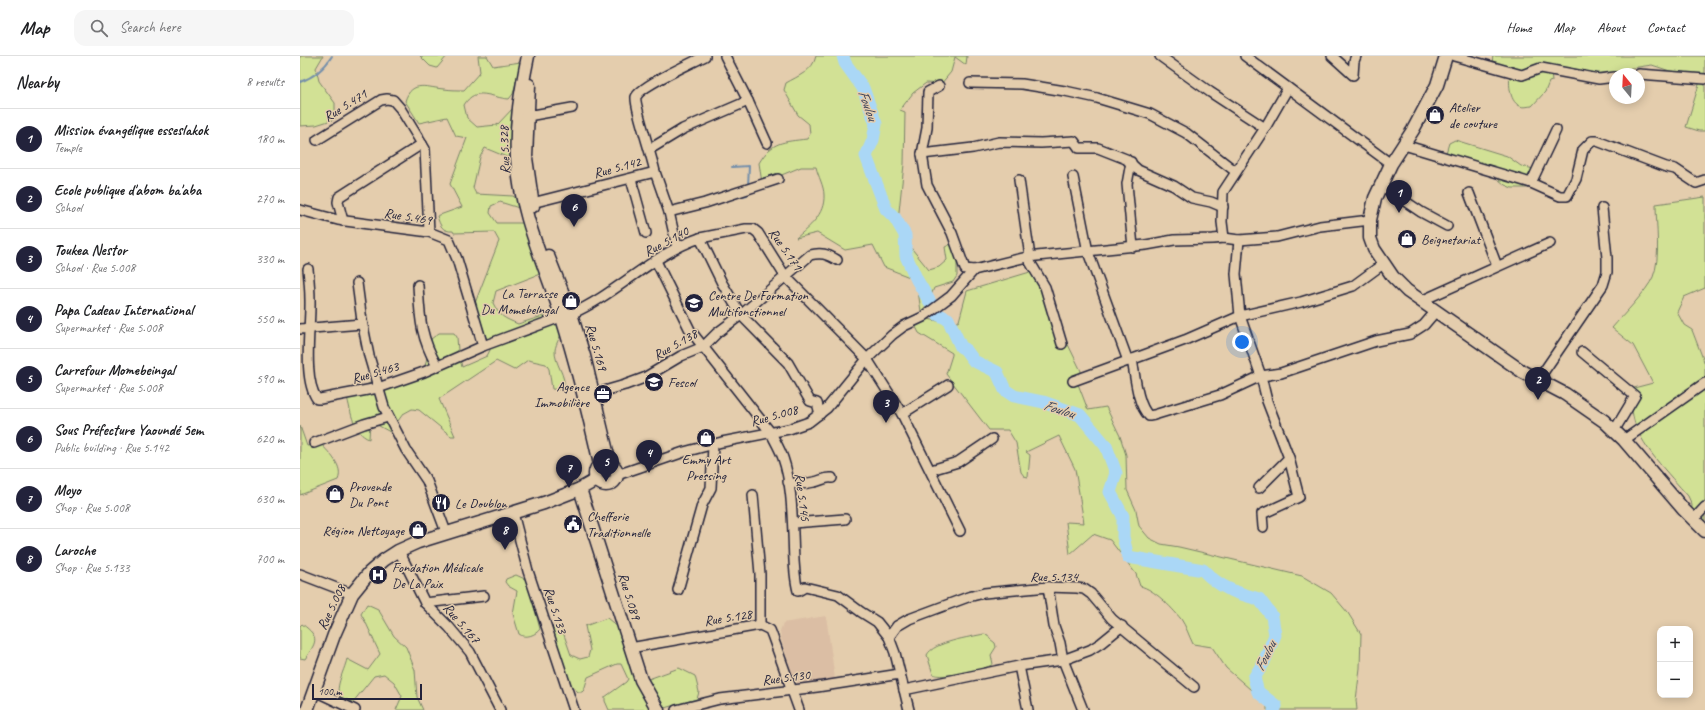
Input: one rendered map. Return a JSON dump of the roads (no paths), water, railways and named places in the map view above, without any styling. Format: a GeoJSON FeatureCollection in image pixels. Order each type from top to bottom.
{"type":"FeatureCollection","features":[{"type":"Feature","properties":{"kind":"main road","name":"Rue 5.328"},"geometry":{"type":"LineString","coordinates":[[528,56],[518,109],[517,158],[522,193],[539,243]]}},
{"type":"Feature","properties":{"kind":"main road","name":"Rue 5.328"},"geometry":{"type":"LineString","coordinates":[[535,56],[528,90],[526,158],[539,243]]}},
{"type":"Feature","properties":{"kind":"main road"},"geometry":{"type":"LineString","coordinates":[[1446,56],[1437,85],[1404,145],[1391,164],[1375,198],[1370,220],[1370,238],[1374,249],[1393,277],[1407,291],[1523,372],[1565,394],[1604,421],[1624,440],[1693,520],[1705,531]]}},
{"type":"Feature","properties":{"kind":"main road","name":"Rue 5.169"},"geometry":{"type":"LineString","coordinates":[[539,243],[594,394],[605,464]]}},
{"type":"Feature","properties":{"kind":"main road","name":"Rue 5.169"},"geometry":{"type":"LineString","coordinates":[[566,316],[585,399],[605,464]]}},
{"type":"Feature","properties":{"kind":"main road"},"geometry":{"type":"LineString","coordinates":[[605,464],[616,468],[617,475],[612,484],[608,485],[599,482],[594,473],[605,464]]}},
{"type":"Feature","properties":{"kind":"main road","name":"Rue 5.008"},"geometry":{"type":"LineString","coordinates":[[313,710],[347,616],[372,577],[387,564],[420,546],[551,506],[599,482]]}},
{"type":"Feature","properties":{"kind":"main road","name":"Rue 5.008"},"geometry":{"type":"LineString","coordinates":[[307,710],[334,635],[352,594],[369,573],[398,551],[418,542],[446,532],[582,491]]}},
{"type":"Feature","properties":{"kind":"main road","name":"Rue 5.089"},"geometry":{"type":"LineString","coordinates":[[582,491],[641,680],[658,710]]}},
{"type":"Feature","properties":{"kind":"street"},"geometry":{"type":"LineString","coordinates":[[655,172],[650,149],[636,105],[636,98],[640,91],[705,56]]}},
{"type":"Feature","properties":{"kind":"street"},"geometry":{"type":"LineString","coordinates":[[725,56],[767,143]]}},
{"type":"Feature","properties":{"kind":"street"},"geometry":{"type":"LineString","coordinates":[[1160,56],[1210,92],[1265,128]]}},
{"type":"Feature","properties":{"kind":"street"},"geometry":{"type":"LineString","coordinates":[[1245,56],[1266,70],[1391,164]]}},
{"type":"Feature","properties":{"kind":"street"},"geometry":{"type":"LineString","coordinates":[[1259,56],[1266,70]]}},
{"type":"Feature","properties":{"kind":"street"},"geometry":{"type":"LineString","coordinates":[[1332,56],[1353,75],[1354,60],[1356,56]]}},
{"type":"Feature","properties":{"kind":"street"},"geometry":{"type":"LineString","coordinates":[[1454,56],[1522,75],[1541,68],[1599,80],[1609,78]]}},
{"type":"Feature","properties":{"kind":"street"},"geometry":{"type":"LineString","coordinates":[[1645,74],[1705,79]]}},
{"type":"Feature","properties":{"kind":"street"},"geometry":{"type":"LineString","coordinates":[[970,83],[1022,84],[1065,91],[1103,100],[1150,114],[1186,134],[1235,171]]}},
{"type":"Feature","properties":{"kind":"street"},"geometry":{"type":"LineString","coordinates":[[939,86],[928,92],[927,128],[922,154],[926,185],[952,233],[965,269],[974,270],[1029,257],[1088,252],[1174,240],[1213,240],[1224,238],[1239,240],[1277,237],[1320,226],[1370,220]]}},
{"type":"Feature","properties":{"kind":"street"},"geometry":{"type":"LineString","coordinates":[[1224,238],[1222,222],[1223,192],[1235,171],[1265,128],[1288,88]]}},
{"type":"Feature","properties":{"kind":"street","name":"Rue 5.471"},"geometry":{"type":"LineString","coordinates":[[317,140],[381,100],[387,98],[393,100],[400,108],[422,144],[426,157],[429,232]]}},
{"type":"Feature","properties":{"kind":"street"},"geometry":{"type":"LineString","coordinates":[[650,149],[683,128],[748,101]]}},
{"type":"Feature","properties":{"kind":"street"},"geometry":{"type":"LineString","coordinates":[[528,116],[572,108]]}},
{"type":"Feature","properties":{"kind":"street"},"geometry":{"type":"LineString","coordinates":[[1531,183],[1556,130]]}},
{"type":"Feature","properties":{"kind":"street"},"geometry":{"type":"LineString","coordinates":[[922,154],[973,148],[999,142],[1074,141],[1079,148],[1098,148],[1131,162],[1138,170],[1174,186],[1192,198],[1223,207]]}},
{"type":"Feature","properties":{"kind":"street"},"geometry":{"type":"LineString","coordinates":[[1404,145],[1531,183],[1560,196],[1567,196],[1576,179],[1583,150],[1592,141],[1597,141],[1666,168],[1675,168],[1696,183],[1705,180]]}},
{"type":"Feature","properties":{"kind":"street"},"geometry":{"type":"LineString","coordinates":[[344,221],[338,202],[339,197],[422,144]]}},
{"type":"Feature","properties":{"kind":"street"},"geometry":{"type":"LineString","coordinates":[[1131,162],[1127,184],[1133,246]]}},
{"type":"Feature","properties":{"kind":"street","name":"Rue 5.142"},"geometry":{"type":"LineString","coordinates":[[532,203],[655,172],[669,212],[677,247]]}},
{"type":"Feature","properties":{"kind":"street"},"geometry":{"type":"LineString","coordinates":[[1073,177],[1088,252],[1130,360],[1139,397],[1145,412],[1149,416],[1162,414],[1220,395],[1261,376],[1281,373],[1376,341],[1410,334],[1424,325],[1436,311]]}},
{"type":"Feature","properties":{"kind":"street"},"geometry":{"type":"LineString","coordinates":[[631,179],[646,233]]}},
{"type":"Feature","properties":{"kind":"street"},"geometry":{"type":"LineString","coordinates":[[669,212],[705,203],[778,179]]}},
{"type":"Feature","properties":{"kind":"street"},"geometry":{"type":"LineString","coordinates":[[1019,180],[1029,257],[1046,287],[1062,344]]}},
{"type":"Feature","properties":{"kind":"street"},"geometry":{"type":"LineString","coordinates":[[1382,185],[1421,212],[1447,226]]}},
{"type":"Feature","properties":{"kind":"street"},"geometry":{"type":"LineString","coordinates":[[1469,193],[1497,266]]}},
{"type":"Feature","properties":{"kind":"street"},"geometry":{"type":"LineString","coordinates":[[1538,380],[1592,302],[1605,278],[1607,272],[1607,258],[1602,208]]}},
{"type":"Feature","properties":{"kind":"street","name":"Rue 5.469"},"geometry":{"type":"LineString","coordinates":[[300,210],[328,219],[429,232],[448,240],[457,259],[483,346]]}},
{"type":"Feature","properties":{"kind":"street","name":"Rue 5.171"},"geometry":{"type":"LineString","coordinates":[[700,238],[753,229],[758,233],[785,276],[867,359],[902,414],[960,531]]}},
{"type":"Feature","properties":{"kind":"street","name":"Rue 5.140"},"geometry":{"type":"LineString","coordinates":[[566,316],[594,303],[677,247],[700,238],[722,283],[741,315],[788,363],[810,401],[817,403],[820,414]]}},
{"type":"Feature","properties":{"kind":"street"},"geometry":{"type":"LineString","coordinates":[[1239,240],[1236,274],[1240,316],[1261,376],[1267,401],[1290,458],[1299,497],[1262,514],[1263,527]]}},
{"type":"Feature","properties":{"kind":"street"},"geometry":{"type":"LineString","coordinates":[[1421,301],[1550,243]]}},
{"type":"Feature","properties":{"kind":"street","name":"Rue 5.138"},"geometry":{"type":"LineString","coordinates":[[594,394],[644,378],[681,356],[702,347],[810,255],[816,253],[825,254],[837,260]]}},
{"type":"Feature","properties":{"kind":"street","name":"Rue 5.145"},"geometry":{"type":"LineString","coordinates":[[656,260],[690,330],[771,433],[783,459],[788,482],[793,523],[795,578],[798,591],[805,587],[838,595],[861,612],[878,622],[889,637],[909,710]]}},
{"type":"Feature","properties":{"kind":"street"},"geometry":{"type":"LineString","coordinates":[[1073,381],[1185,340],[1240,316],[1301,302],[1353,286],[1383,264]]}},
{"type":"Feature","properties":{"kind":"street","name":"Rue 5.463"},"geometry":{"type":"LineString","coordinates":[[308,269],[310,300],[310,329],[308,336],[309,373],[316,399],[334,398],[378,388],[424,372],[483,346],[566,316]]}},
{"type":"Feature","properties":{"kind":"street","name":"Rue 5.008"},"geometry":{"type":"LineString","coordinates":[[617,475],[684,452],[789,429],[808,422],[820,414],[838,396],[867,359],[892,335],[904,326],[923,317],[951,296],[974,270]]}},
{"type":"Feature","properties":{"kind":"street"},"geometry":{"type":"LineString","coordinates":[[357,283],[362,324],[378,388],[388,417],[406,450],[427,481],[446,532]]}},
{"type":"Feature","properties":{"kind":"street"},"geometry":{"type":"LineString","coordinates":[[418,285],[423,336],[428,350],[437,366]]}},
{"type":"Feature","properties":{"kind":"street"},"geometry":{"type":"LineString","coordinates":[[300,329],[362,324]]}},
{"type":"Feature","properties":{"kind":"street"},"geometry":{"type":"LineString","coordinates":[[1582,352],[1635,396],[1614,430]]}},
{"type":"Feature","properties":{"kind":"street"},"geometry":{"type":"LineString","coordinates":[[1624,440],[1705,384]]}},
{"type":"Feature","properties":{"kind":"street"},"geometry":{"type":"LineString","coordinates":[[902,414],[948,385]]}},
{"type":"Feature","properties":{"kind":"street"},"geometry":{"type":"LineString","coordinates":[[314,443],[364,424],[388,417]]}},
{"type":"Feature","properties":{"kind":"street"},"geometry":{"type":"LineString","coordinates":[[931,470],[958,462],[992,438]]}},
{"type":"Feature","properties":{"kind":"street"},"geometry":{"type":"LineString","coordinates":[[678,590],[702,505],[711,488],[713,445]]}},
{"type":"Feature","properties":{"kind":"street"},"geometry":{"type":"LineString","coordinates":[[1259,488],[1290,458]]}},
{"type":"Feature","properties":{"kind":"street"},"geometry":{"type":"LineString","coordinates":[[788,482],[800,484],[813,482],[828,477],[832,478]]}},
{"type":"Feature","properties":{"kind":"street"},"geometry":{"type":"LineString","coordinates":[[753,495],[760,574],[760,625]]}},
{"type":"Feature","properties":{"kind":"street"},"geometry":{"type":"LineString","coordinates":[[1693,520],[1705,507]]}},
{"type":"Feature","properties":{"kind":"street","name":"Rue 5.133"},"geometry":{"type":"LineString","coordinates":[[514,517],[528,571],[574,710]]}},
{"type":"Feature","properties":{"kind":"street"},"geometry":{"type":"LineString","coordinates":[[793,523],[845,520]]}},
{"type":"Feature","properties":{"kind":"street","name":"Rue 5.167"},"geometry":{"type":"LineString","coordinates":[[401,555],[425,603],[449,627],[470,652],[500,710]]}},
{"type":"Feature","properties":{"kind":"street"},"geometry":{"type":"LineString","coordinates":[[300,574],[352,594]]}},
{"type":"Feature","properties":{"kind":"street"},"geometry":{"type":"LineString","coordinates":[[1048,587],[1054,626],[1060,643],[1062,660],[1083,710]]}},
{"type":"Feature","properties":{"kind":"street","name":"Rue 5.134"},"geometry":{"type":"LineString","coordinates":[[889,637],[897,626],[909,619],[968,597],[984,593],[1048,587],[1084,589],[1091,594],[1108,615],[1194,687]]}},
{"type":"Feature","properties":{"kind":"street"},"geometry":{"type":"LineString","coordinates":[[425,603],[484,596]]}},
{"type":"Feature","properties":{"kind":"street","name":"Rue 5.128"},"geometry":{"type":"LineString","coordinates":[[630,648],[760,625],[770,630],[799,710]]}},
{"type":"Feature","properties":{"kind":"street"},"geometry":{"type":"LineString","coordinates":[[904,690],[1019,666],[1062,660],[1090,650],[1122,626]]}},
{"type":"Feature","properties":{"kind":"street"},"geometry":{"type":"LineString","coordinates":[[1019,666],[1028,710]]}},
{"type":"Feature","properties":{"kind":"street","name":"Rue 5.130"},"geometry":{"type":"LineString","coordinates":[[676,710],[720,699],[900,674]]}},
{"type":"Feature","properties":{"kind":"street"},"geometry":{"type":"LineString","coordinates":[[319,693],[355,710]]}},
{"type":"Feature","properties":{"kind":"waterway"},"geometry":{"type":"LineString","coordinates":[[300,82],[310,78],[318,72],[326,65],[332,56]]}},
{"type":"Feature","properties":{"kind":"waterway","name":"Foulou"},"geometry":{"type":"LineString","coordinates":[[843,56],[845,63],[863,88],[876,124],[873,140],[866,156],[886,209],[895,218],[905,235],[906,256],[917,280],[937,314],[948,319],[961,347],[965,349],[974,361],[997,372],[1005,390],[1014,396],[1043,402],[1080,415],[1106,446],[1116,473],[1110,492],[1123,516],[1123,537],[1128,557],[1203,570],[1222,586],[1259,599],[1272,616],[1275,635],[1264,662],[1254,678],[1258,692],[1276,706],[1274,710]]}},
{"type":"Feature","properties":{"kind":"waterway"},"geometry":{"type":"LineString","coordinates":[[732,167],[749,166],[748,186]]}},
{"type":"Feature","properties":{"kind":"waterway"},"geometry":{"type":"LineString","coordinates":[[738,197],[747,195],[747,193]]}},
{"type":"Feature","properties":{"kind":"place","name":"Atelier de couture"},"geometry":{"type":"Point","coordinates":[1435,115]}},
{"type":"Feature","properties":{"kind":"place","name":"Mission évangélique esseslakok"},"geometry":{"type":"Point","coordinates":[1399,213]}},
{"type":"Feature","properties":{"kind":"place","name":"Sous Préfecture Yaoundé 5em"},"geometry":{"type":"Point","coordinates":[574,227]}},
{"type":"Feature","properties":{"kind":"place","name":"Beignetariat"},"geometry":{"type":"Point","coordinates":[1407,239]}},
{"type":"Feature","properties":{"kind":"place","name":"La Terrasse Du Momebelngal"},"geometry":{"type":"Point","coordinates":[571,301]}},
{"type":"Feature","properties":{"kind":"place","name":"Centre De Formation Multifonctionnel"},"geometry":{"type":"Point","coordinates":[694,303]}},
{"type":"Feature","properties":{"kind":"place","name":"Fescol"},"geometry":{"type":"Point","coordinates":[654,382]}},
{"type":"Feature","properties":{"kind":"place","name":"Agence Immobilière"},"geometry":{"type":"Point","coordinates":[603,394]}},
{"type":"Feature","properties":{"kind":"place","name":"Ecole publique d'abom ba'aba"},"geometry":{"type":"Point","coordinates":[1538,400]}},
{"type":"Feature","properties":{"kind":"place","name":"Toukea Nestor"},"geometry":{"type":"Point","coordinates":[886,423]}},
{"type":"Feature","properties":{"kind":"place","name":"Emmy Art Pressing"},"geometry":{"type":"Point","coordinates":[706,438]}},
{"type":"Feature","properties":{"kind":"place","name":"Papa Cadeau International"},"geometry":{"type":"Point","coordinates":[649,473]}},
{"type":"Feature","properties":{"kind":"place","name":"Carrefour Momebeingal"},"geometry":{"type":"Point","coordinates":[606,482]}},
{"type":"Feature","properties":{"kind":"place","name":"Moyo"},"geometry":{"type":"Point","coordinates":[569,488]}},
{"type":"Feature","properties":{"kind":"place","name":"Provende Du Pont"},"geometry":{"type":"Point","coordinates":[335,494]}},
{"type":"Feature","properties":{"kind":"place","name":"Le Doublon"},"geometry":{"type":"Point","coordinates":[441,503]}},
{"type":"Feature","properties":{"kind":"place","name":"Chefferie Traditionnelle"},"geometry":{"type":"Point","coordinates":[573,524]}},
{"type":"Feature","properties":{"kind":"place","name":"Région Nettoyage"},"geometry":{"type":"Point","coordinates":[418,530]}},
{"type":"Feature","properties":{"kind":"place","name":"Laroche"},"geometry":{"type":"Point","coordinates":[505,550]}},
{"type":"Feature","properties":{"kind":"place","name":"Fondation Médicale De La Paix"},"geometry":{"type":"Point","coordinates":[378,575]}}]}
